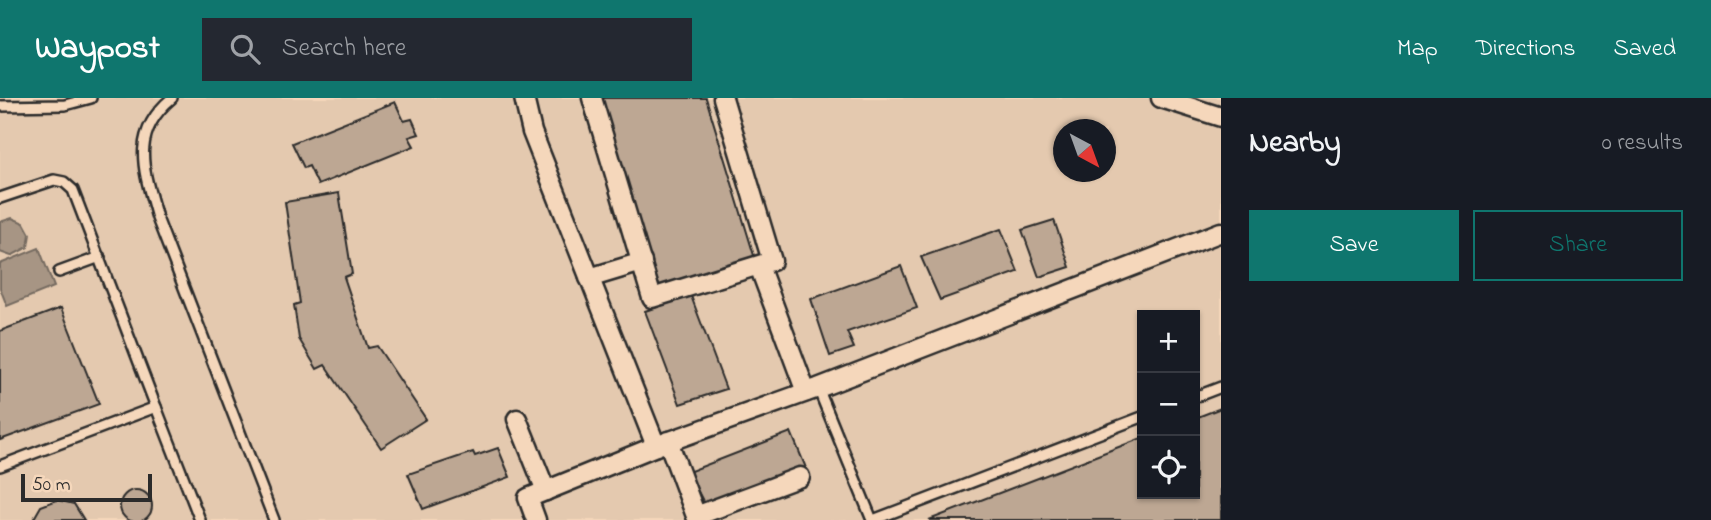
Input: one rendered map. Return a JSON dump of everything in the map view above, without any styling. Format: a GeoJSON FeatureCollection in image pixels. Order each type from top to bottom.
{"type":"FeatureCollection","features":[{"type":"Feature","properties":{"kind":"street"},"geometry":{"type":"LineString","coordinates":[[524,98],[532,132],[589,278],[696,516],[800,477]]}},
{"type":"Feature","properties":{"kind":"street"},"geometry":{"type":"LineString","coordinates":[[593,98],[652,299],[772,261],[723,98]]}},
{"type":"Feature","properties":{"kind":"street"},"geometry":{"type":"LineString","coordinates":[[1161,98],[1221,117]]}},
{"type":"Feature","properties":{"kind":"street"},"geometry":{"type":"LineString","coordinates":[[536,520],[528,498],[662,443],[812,390],[1221,232]]}},
{"type":"Feature","properties":{"kind":"street"},"geometry":{"type":"LineString","coordinates":[[589,278],[642,262]]}},
{"type":"Feature","properties":{"kind":"street"},"geometry":{"type":"LineString","coordinates":[[758,266],[812,390]]}},
{"type":"Feature","properties":{"kind":"street"},"geometry":{"type":"LineString","coordinates":[[517,419],[546,491]]}},
{"type":"Feature","properties":{"kind":"lane"},"geometry":{"type":"LineString","coordinates":[[0,106],[65,106],[91,98]]}},
{"type":"Feature","properties":{"kind":"lane"},"geometry":{"type":"LineString","coordinates":[[172,98],[148,125],[143,160],[148,185],[157,218],[274,520]]}},
{"type":"Feature","properties":{"kind":"lane"},"geometry":{"type":"LineString","coordinates":[[0,198],[39,183],[64,182],[80,202],[200,520]]}},
{"type":"Feature","properties":{"kind":"lane"},"geometry":{"type":"LineString","coordinates":[[59,272],[100,257]]}},
{"type":"Feature","properties":{"kind":"lane"},"geometry":{"type":"LineString","coordinates":[[1200,395],[1221,387]]}},
{"type":"Feature","properties":{"kind":"lane"},"geometry":{"type":"LineString","coordinates":[[812,390],[873,520],[1137,419]]}},
{"type":"Feature","properties":{"kind":"lane"},"geometry":{"type":"LineString","coordinates":[[0,466],[156,407]]}},
{"type":"Feature","properties":{"kind":"shaded area"},"geometry":{"type":"Polygon","coordinates":[[[0,98],[1221,98],[1221,520],[0,520],[0,98]]]}},
{"type":"Feature","properties":{"kind":"shaded area"},"geometry":{"type":"Polygon","coordinates":[[[12,218],[24,223],[30,234],[28,247],[11,256],[0,252],[0,222],[12,218]]]}},
{"type":"Feature","properties":{"kind":"shaded area"},"geometry":{"type":"Polygon","coordinates":[[[39,248],[54,287],[7,306],[0,288],[0,264],[39,248]]]}},
{"type":"Feature","properties":{"kind":"building"},"geometry":{"type":"Polygon","coordinates":[[[600,98],[706,98],[756,262],[659,292],[600,98]]]}},
{"type":"Feature","properties":{"kind":"building"},"geometry":{"type":"Polygon","coordinates":[[[395,102],[404,121],[412,119],[419,134],[409,137],[414,146],[318,185],[309,166],[304,168],[292,143],[395,102]]]}},
{"type":"Feature","properties":{"kind":"building"},"geometry":{"type":"Polygon","coordinates":[[[339,193],[352,274],[344,277],[368,348],[377,346],[426,419],[381,448],[325,365],[317,369],[299,339],[294,305],[300,303],[285,202],[339,193]]]}},
{"type":"Feature","properties":{"kind":"building"},"geometry":{"type":"Polygon","coordinates":[[[1054,220],[1070,267],[1039,277],[1022,230],[1054,220]]]}},
{"type":"Feature","properties":{"kind":"building"},"geometry":{"type":"Polygon","coordinates":[[[1001,229],[1018,272],[940,300],[921,257],[1001,229]]]}},
{"type":"Feature","properties":{"kind":"building"},"geometry":{"type":"Polygon","coordinates":[[[901,266],[917,308],[847,332],[854,348],[830,356],[811,299],[901,266]]]}},
{"type":"Feature","properties":{"kind":"building"},"geometry":{"type":"Polygon","coordinates":[[[691,296],[726,389],[680,404],[645,311],[691,296]]]}},
{"type":"Feature","properties":{"kind":"building"},"geometry":{"type":"Polygon","coordinates":[[[61,308],[99,404],[0,440],[0,331],[61,308]]]}},
{"type":"Feature","properties":{"kind":"building"},"geometry":{"type":"Polygon","coordinates":[[[1221,408],[1221,520],[929,520],[1137,440],[1137,499],[1200,499],[1200,416],[1221,408]]]}},
{"type":"Feature","properties":{"kind":"building"},"geometry":{"type":"Polygon","coordinates":[[[791,432],[806,468],[706,507],[688,472],[791,432]]]}},
{"type":"Feature","properties":{"kind":"building"},"geometry":{"type":"Polygon","coordinates":[[[498,448],[510,477],[423,509],[408,474],[473,452],[475,456],[498,448]]]}},
{"type":"Feature","properties":{"kind":"building"},"geometry":{"type":"Polygon","coordinates":[[[130,491],[142,491],[151,500],[151,512],[142,521],[130,521],[121,512],[121,500],[130,491]]]}},
{"type":"Feature","properties":{"kind":"building"},"geometry":{"type":"Polygon","coordinates":[[[57,500],[74,504],[84,520],[33,520],[41,506],[57,500]]]}}]}
